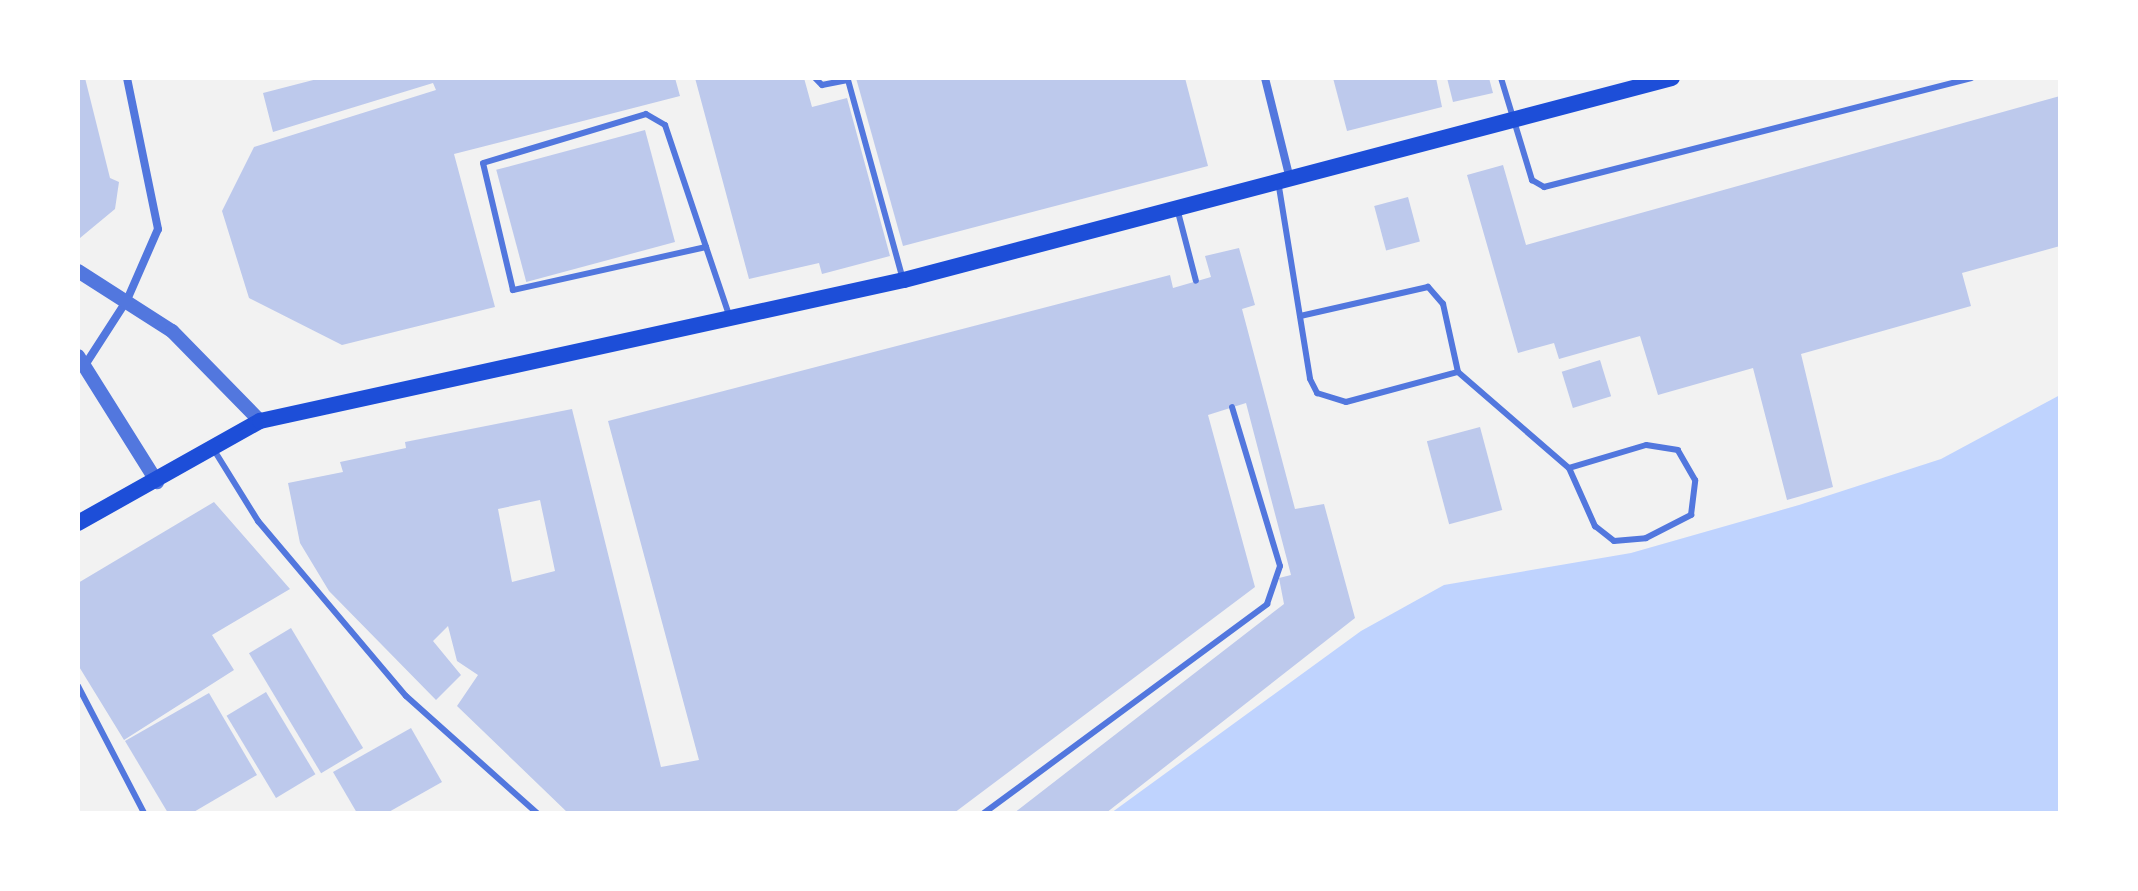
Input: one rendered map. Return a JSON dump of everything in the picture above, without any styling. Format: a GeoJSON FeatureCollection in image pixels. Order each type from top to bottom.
{"type":"FeatureCollection","features":[{"type":"Feature","properties":{"kind":"main road"},"geometry":{"type":"LineString","coordinates":[[78,523],[157,482],[260,421],[904,280],[1285,185],[1510,123],[1642,82],[1672,78]]}},
{"type":"Feature","properties":{"kind":"street"},"geometry":{"type":"LineString","coordinates":[[127,78],[159,216],[156,242],[127,300],[82,359],[157,482]]}},
{"type":"Feature","properties":{"kind":"street"},"geometry":{"type":"LineString","coordinates":[[1265,78],[1285,185]]}},
{"type":"Feature","properties":{"kind":"street"},"geometry":{"type":"LineString","coordinates":[[78,271],[172,331],[260,421]]}},
{"type":"Feature","properties":{"kind":"lane"},"geometry":{"type":"LineString","coordinates":[[815,78],[822,85],[848,80],[904,280]]}},
{"type":"Feature","properties":{"kind":"lane"},"geometry":{"type":"LineString","coordinates":[[1501,78],[1510,123],[1532,180],[1566,185],[1971,78]]}},
{"type":"Feature","properties":{"kind":"lane"},"geometry":{"type":"LineString","coordinates":[[706,247],[513,290],[483,163],[656,116],[706,247],[730,318]]}},
{"type":"Feature","properties":{"kind":"lane"},"geometry":{"type":"LineString","coordinates":[[1285,185],[1310,379],[1331,400],[1458,372]]}},
{"type":"Feature","properties":{"kind":"lane"},"geometry":{"type":"LineString","coordinates":[[1178,212],[1196,281]]}},
{"type":"Feature","properties":{"kind":"lane"},"geometry":{"type":"LineString","coordinates":[[1300,316],[1428,287],[1443,304],[1458,372],[1569,468],[1595,526],[1614,541],[1646,538],[1691,515],[1695,480],[1678,450],[1646,445],[1569,468]]}},
{"type":"Feature","properties":{"kind":"lane"},"geometry":{"type":"LineString","coordinates":[[984,813],[1267,604],[1280,566],[1232,407]]}},
{"type":"Feature","properties":{"kind":"lane"},"geometry":{"type":"LineString","coordinates":[[214,449],[258,521],[406,696],[537,813]]}},
{"type":"Feature","properties":{"kind":"lane"},"geometry":{"type":"LineString","coordinates":[[78,686],[144,813]]}},
{"type":"Feature","properties":{"kind":"water"},"geometry":{"type":"Polygon","coordinates":[[[2060,395],[2060,813],[1111,813],[1361,631],[1444,585],[1631,553],[1799,505],[1941,459],[2060,395]]]}},
{"type":"Feature","properties":{"kind":"building"},"geometry":{"type":"Polygon","coordinates":[[[78,78],[85,78],[110,178],[119,182],[115,209],[80,238],[78,78]]]}},
{"type":"Feature","properties":{"kind":"building"},"geometry":{"type":"Polygon","coordinates":[[[321,78],[675,78],[680,96],[454,154],[495,307],[342,345],[249,298],[222,211],[254,147],[436,90],[433,83],[273,132],[263,93],[321,78]]]}},
{"type":"Feature","properties":{"kind":"building"},"geometry":{"type":"Polygon","coordinates":[[[695,78],[804,78],[812,107],[847,98],[890,256],[822,274],[819,263],[749,279],[695,78]]]}},
{"type":"Feature","properties":{"kind":"building"},"geometry":{"type":"Polygon","coordinates":[[[856,78],[1185,78],[1208,166],[903,246],[856,78]]]}},
{"type":"Feature","properties":{"kind":"building"},"geometry":{"type":"Polygon","coordinates":[[[1333,78],[1436,78],[1442,107],[1347,131],[1333,78]]]}},
{"type":"Feature","properties":{"kind":"building"},"geometry":{"type":"Polygon","coordinates":[[[1447,78],[1489,78],[1493,93],[1453,102],[1447,78]]]}},
{"type":"Feature","properties":{"kind":"building"},"geometry":{"type":"Polygon","coordinates":[[[2060,96],[2060,246],[1962,273],[1971,306],[1801,354],[1833,487],[1787,500],[1753,368],[1658,395],[1640,336],[1559,359],[1554,343],[1518,353],[1467,175],[1503,165],[1526,245],[2060,96]]]}},
{"type":"Feature","properties":{"kind":"building"},"geometry":{"type":"Polygon","coordinates":[[[645,130],[675,242],[526,282],[496,170],[645,130]]]}},
{"type":"Feature","properties":{"kind":"building"},"geometry":{"type":"Polygon","coordinates":[[[1408,197],[1420,241],[1386,250],[1374,206],[1408,197]]]}},
{"type":"Feature","properties":{"kind":"building"},"geometry":{"type":"Polygon","coordinates":[[[1239,248],[1255,305],[1242,309],[1295,509],[1324,504],[1355,618],[1106,813],[1014,813],[1284,604],[1279,578],[1291,575],[1246,403],[1208,415],[1255,587],[954,813],[568,813],[457,706],[478,675],[457,661],[448,626],[433,641],[461,675],[436,700],[329,591],[300,543],[288,483],[343,472],[340,462],[406,448],[405,442],[572,409],[661,767],[699,760],[608,421],[1170,275],[1173,288],[1211,277],[1205,256],[1239,248]],[[540,500],[498,509],[512,582],[555,571],[540,500]]]}},
{"type":"Feature","properties":{"kind":"building"},"geometry":{"type":"Polygon","coordinates":[[[1600,360],[1611,396],[1573,408],[1562,372],[1600,360]]]}},
{"type":"Feature","properties":{"kind":"building"},"geometry":{"type":"Polygon","coordinates":[[[1480,427],[1502,510],[1449,524],[1427,441],[1480,427]]]}},
{"type":"Feature","properties":{"kind":"building"},"geometry":{"type":"Polygon","coordinates":[[[214,502],[290,589],[212,635],[234,670],[124,740],[78,665],[78,583],[214,502]]]}},
{"type":"Feature","properties":{"kind":"building"},"geometry":{"type":"Polygon","coordinates":[[[291,628],[363,748],[321,773],[249,653],[291,628]]]}},
{"type":"Feature","properties":{"kind":"building"},"geometry":{"type":"Polygon","coordinates":[[[266,692],[315,774],[276,798],[227,716],[266,692]]]}},
{"type":"Feature","properties":{"kind":"building"},"geometry":{"type":"Polygon","coordinates":[[[209,693],[257,775],[192,813],[168,813],[125,741],[209,693]]]}},
{"type":"Feature","properties":{"kind":"building"},"geometry":{"type":"Polygon","coordinates":[[[411,728],[442,782],[387,813],[357,813],[333,772],[411,728]]]}}]}
